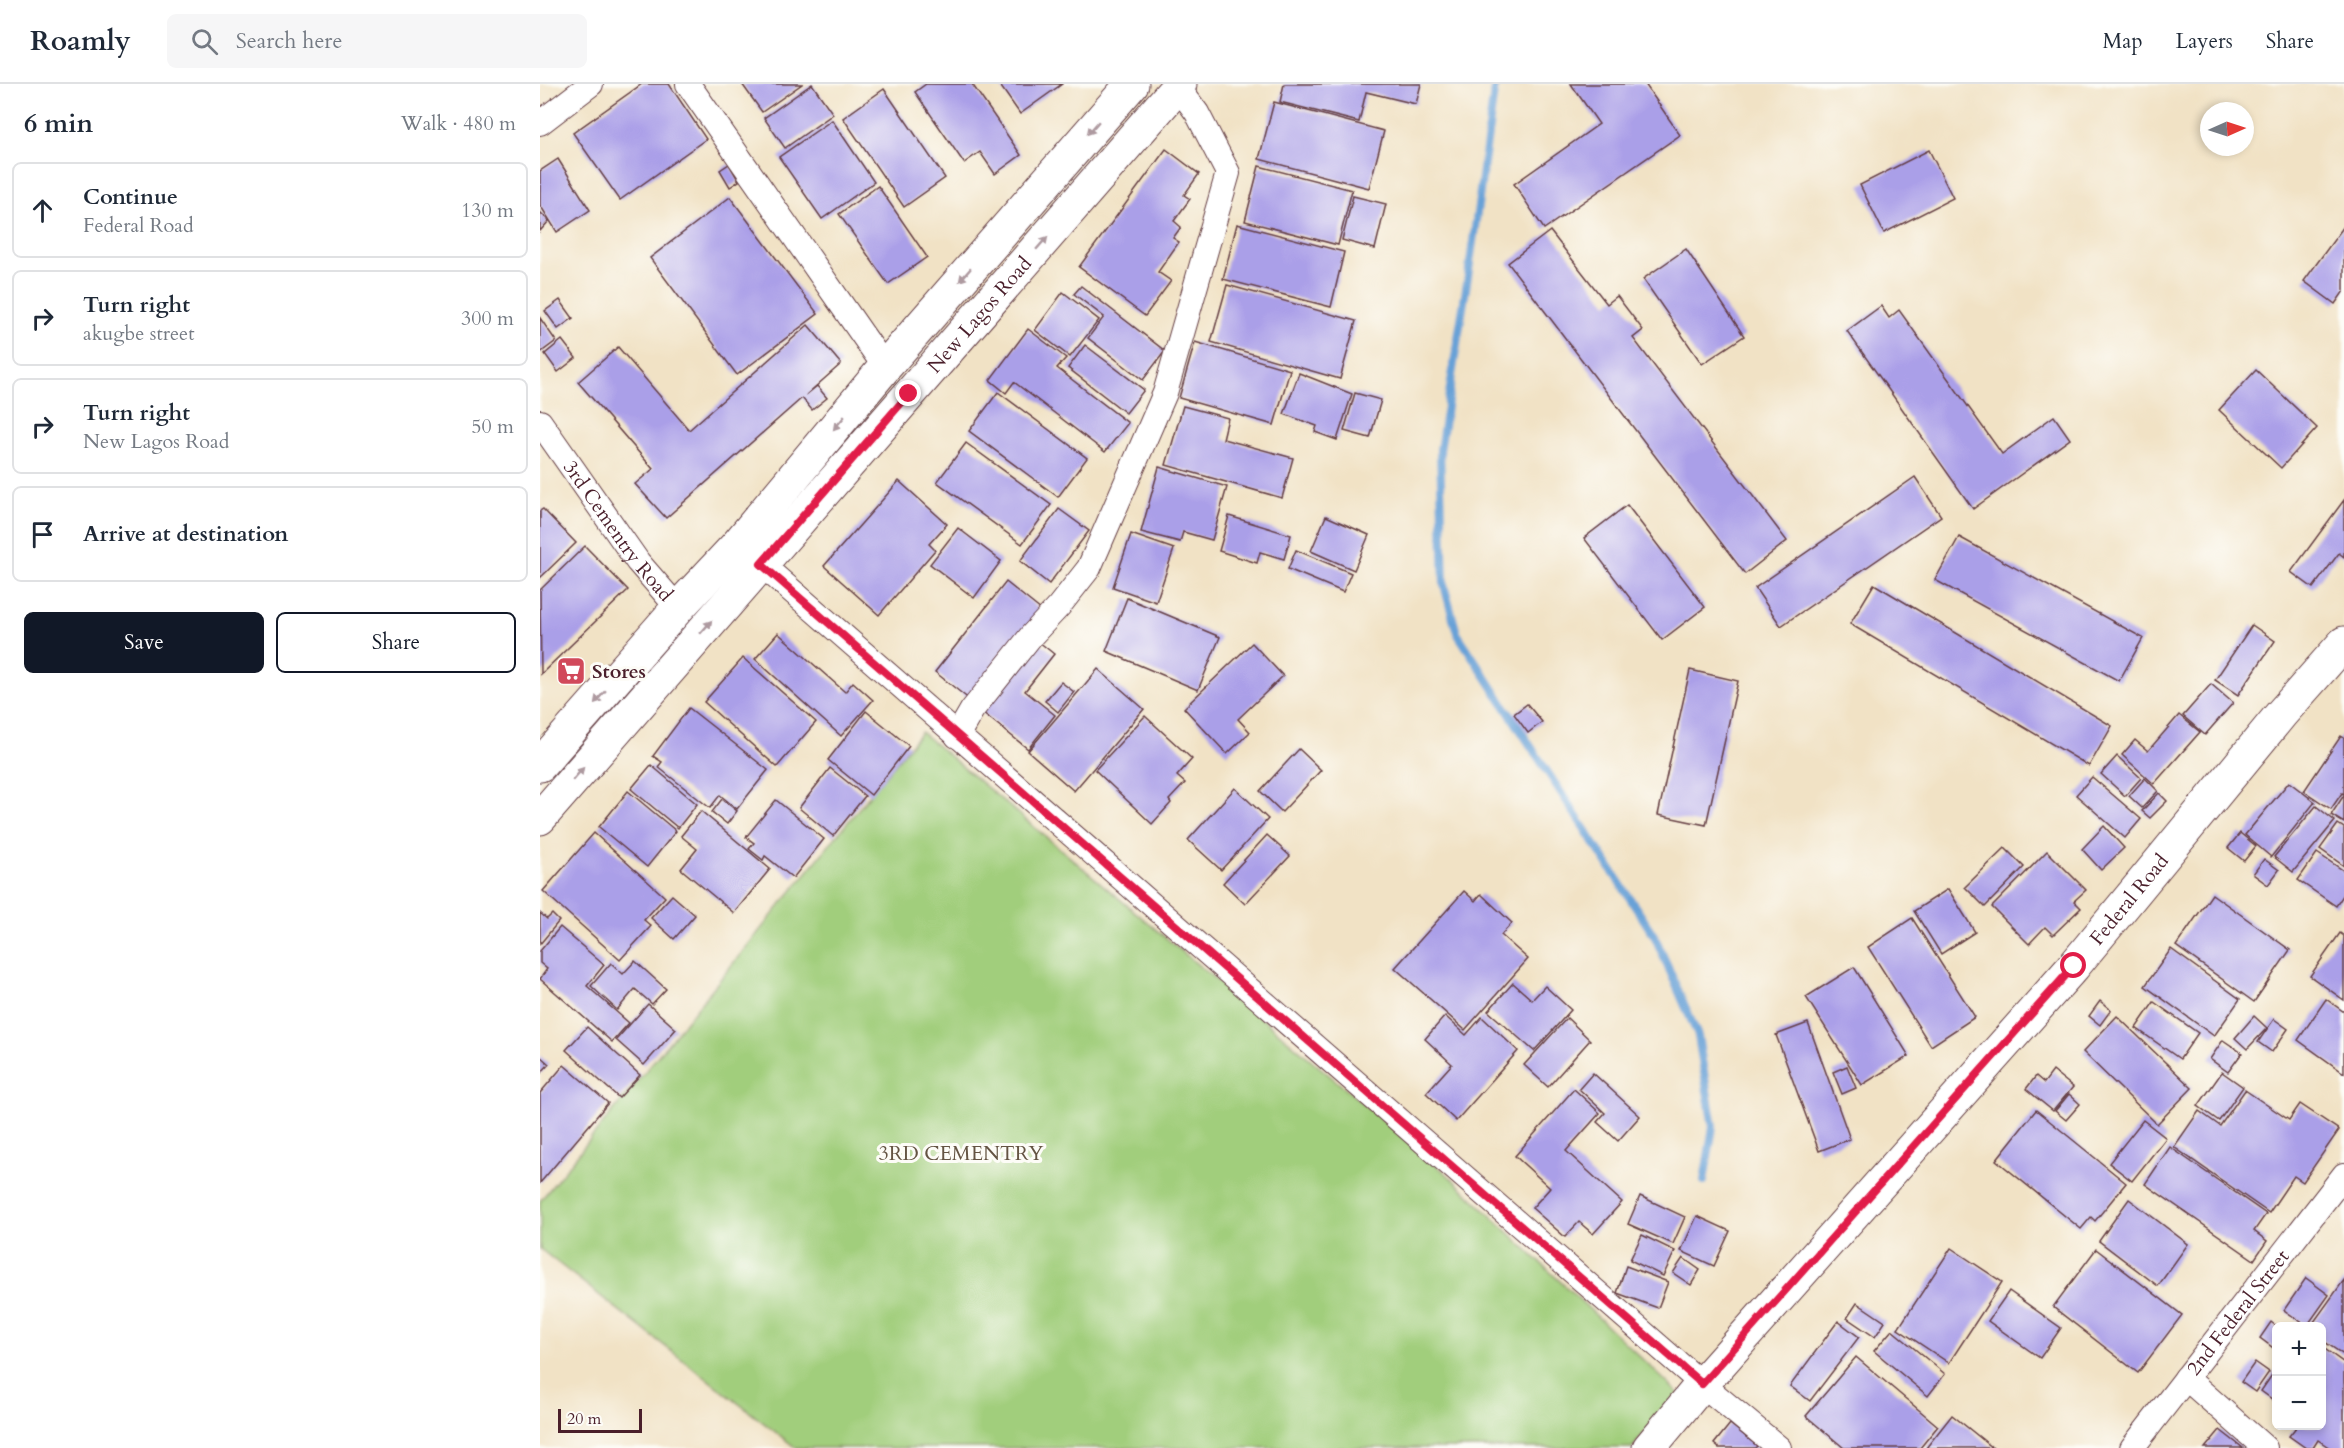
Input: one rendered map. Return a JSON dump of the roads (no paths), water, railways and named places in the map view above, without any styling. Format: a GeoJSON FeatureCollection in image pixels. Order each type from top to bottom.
{"type":"FeatureCollection","features":[{"type":"Feature","properties":{"kind":"main road","name":"New Lagos Road"},"geometry":{"type":"LineString","coordinates":[[540,765],[678,608],[737,545],[885,367],[1132,84]]}},
{"type":"Feature","properties":{"kind":"main road","name":"New Lagos Road"},"geometry":{"type":"LineString","coordinates":[[540,818],[1179,86]]}},
{"type":"Feature","properties":{"kind":"main road","name":"Federal Road"},"geometry":{"type":"LineString","coordinates":[[1649,1448],[1702,1384],[2074,966],[2282,713],[2344,644]]}},
{"type":"Feature","properties":{"kind":"street"},"geometry":{"type":"LineString","coordinates":[[540,123],[591,84]]}},
{"type":"Feature","properties":{"kind":"street"},"geometry":{"type":"LineString","coordinates":[[688,84],[885,367]]}},
{"type":"Feature","properties":{"kind":"street"},"geometry":{"type":"LineString","coordinates":[[957,736],[972,710],[1089,568],[1165,393],[1228,173],[1197,113],[1179,86]]}},
{"type":"Feature","properties":{"kind":"street","name":"3rd Cementry Road"},"geometry":{"type":"LineString","coordinates":[[540,422],[638,562],[678,608]]}},
{"type":"Feature","properties":{"kind":"street"},"geometry":{"type":"LineString","coordinates":[[761,564],[1702,1384],[1779,1448]]}},
{"type":"Feature","properties":{"kind":"street","name":"2nd Federal Street"},"geometry":{"type":"LineString","coordinates":[[2132,1448],[2344,1175]]}},
{"type":"Feature","properties":{"kind":"street"},"geometry":{"type":"LineString","coordinates":[[2186,1378],[2265,1448]]}},
{"type":"Feature","properties":{"kind":"waterway"},"geometry":{"type":"LineString","coordinates":[[1495,84],[1469,270],[1440,450],[1444,585],[1457,633],[1655,937],[1698,1036],[1713,1127],[1704,1181]]}},
{"type":"Feature","properties":{"kind":"place","name":"Stores"},"geometry":{"type":"Point","coordinates":[571,671]}},
{"type":"Feature","properties":{"kind":"park label","name":"3RD CEMENTRY"},"geometry":{"type":"Point","coordinates":[961,1153]}}]}
